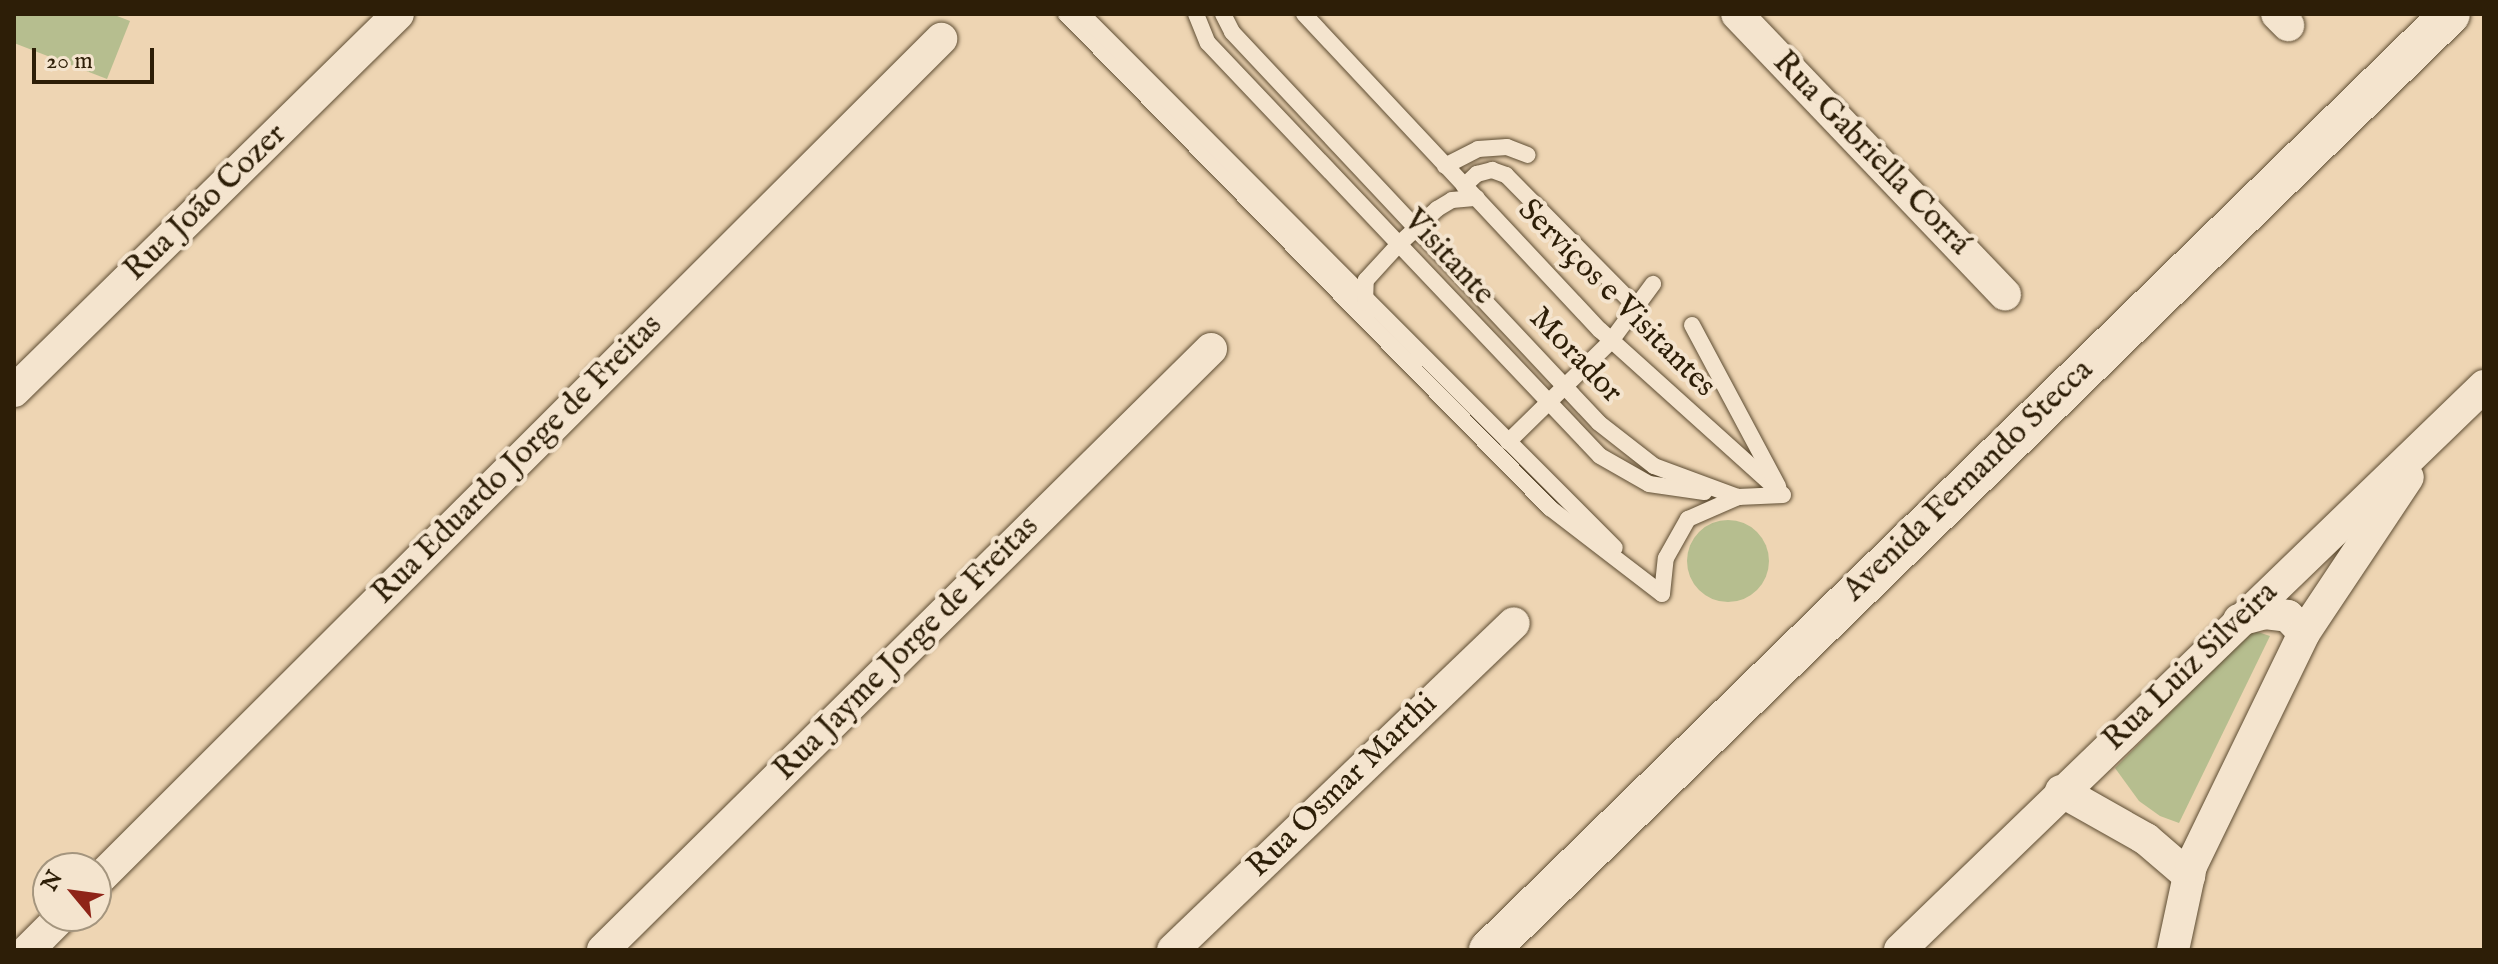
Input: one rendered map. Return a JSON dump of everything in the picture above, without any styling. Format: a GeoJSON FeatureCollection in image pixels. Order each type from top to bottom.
{"type":"FeatureCollection","features":[{"type":"Feature","properties":{"kind":"street","name":"Rua João Cozer"},"geometry":{"type":"LineString","coordinates":[[18,383],[398,14]]}},
{"type":"Feature","properties":{"kind":"street","name":"Rua Gabriella Corrá"},"geometry":{"type":"LineString","coordinates":[[1737,14],[2005,294]]}},
{"type":"Feature","properties":{"kind":"street","name":"Avenida Fernando Stecca"},"geometry":{"type":"LineString","coordinates":[[1489,950],[2450,14]]}},
{"type":"Feature","properties":{"kind":"street","name":"Rua Eduardo Jorge de Freitas"},"geometry":{"type":"LineString","coordinates":[[112,866],[941,39]]}},
{"type":"Feature","properties":{"kind":"street","name":"Rua Jayme Jorge de Freitas"},"geometry":{"type":"LineString","coordinates":[[603,950],[1211,349]]}},
{"type":"Feature","properties":{"kind":"street","name":"Rua Luiz Silveira"},"geometry":{"type":"LineString","coordinates":[[1900,950],[2061,791],[2484,386]]}},
{"type":"Feature","properties":{"kind":"street"},"geometry":{"type":"LineString","coordinates":[[2173,950],[2189,876],[2304,633],[2440,429]]}},
{"type":"Feature","properties":{"kind":"street"},"geometry":{"type":"LineString","coordinates":[[2239,620],[2265,613],[2288,616],[2304,633]]}},
{"type":"Feature","properties":{"kind":"street","name":"Rua Osmar Marthi"},"geometry":{"type":"LineString","coordinates":[[1173,950],[1514,623]]}},
{"type":"Feature","properties":{"kind":"street"},"geometry":{"type":"LineString","coordinates":[[2061,791],[2146,839],[2189,876]]}},
{"type":"Feature","properties":{"kind":"street"},"geometry":{"type":"LineString","coordinates":[[28,950],[46,932]]}},
{"type":"Feature","properties":{"kind":"lane"},"geometry":{"type":"LineString","coordinates":[[1066,14],[1305,249],[1364,299],[1662,594]]}},
{"type":"Feature","properties":{"kind":"lane"},"geometry":{"type":"LineString","coordinates":[[1082,14],[1305,249],[1370,324],[1550,508],[1662,594]]}},
{"type":"Feature","properties":{"kind":"lane","name":"Visitante"},"geometry":{"type":"LineString","coordinates":[[1196,14],[1208,43],[1547,404],[1600,456],[1649,484],[1738,497]]}},
{"type":"Feature","properties":{"kind":"lane","name":"Morador"},"geometry":{"type":"LineString","coordinates":[[1223,14],[1232,32],[1563,388],[1654,466],[1738,497],[1783,495]]}},
{"type":"Feature","properties":{"kind":"lane","name":"Serviços e Visitantes"},"geometry":{"type":"LineString","coordinates":[[1304,14],[1611,341],[1783,495]]}},
{"type":"Feature","properties":{"kind":"lane"},"geometry":{"type":"LineString","coordinates":[[1445,166],[1478,149],[1507,147],[1528,155]]}},
{"type":"Feature","properties":{"kind":"lane"},"geometry":{"type":"LineString","coordinates":[[1370,324],[1364,299],[1366,280],[1416,229],[1452,200],[1470,192],[1477,174],[1492,170],[1506,175],[1636,307]]}},
{"type":"Feature","properties":{"kind":"lane"},"geometry":{"type":"LineString","coordinates":[[1508,442],[1611,341],[1653,284]]}},
{"type":"Feature","properties":{"kind":"lane"},"geometry":{"type":"LineString","coordinates":[[1692,325],[1783,495]]}},
{"type":"Feature","properties":{"kind":"lane"},"geometry":{"type":"LineString","coordinates":[[1662,594],[1666,558],[1688,519],[1738,497]]}},
{"type":"Feature","properties":{"kind":"green space"},"geometry":{"type":"Polygon","coordinates":[[[14,14],[112,14],[130,21],[107,79],[14,43],[14,14]]]}},
{"type":"Feature","properties":{"kind":"green space"},"geometry":{"type":"Polygon","coordinates":[[[1728,520],[1744,523],[1757,532],[1766,545],[1769,561],[1766,577],[1757,590],[1744,599],[1728,602],[1712,599],[1699,590],[1690,577],[1687,561],[1690,545],[1699,532],[1712,523],[1728,520]]]}},
{"type":"Feature","properties":{"kind":"green space"},"geometry":{"type":"Polygon","coordinates":[[[2249,633],[2270,636],[2179,823],[2160,816],[2139,801],[2115,768],[2249,633]]]}}]}
